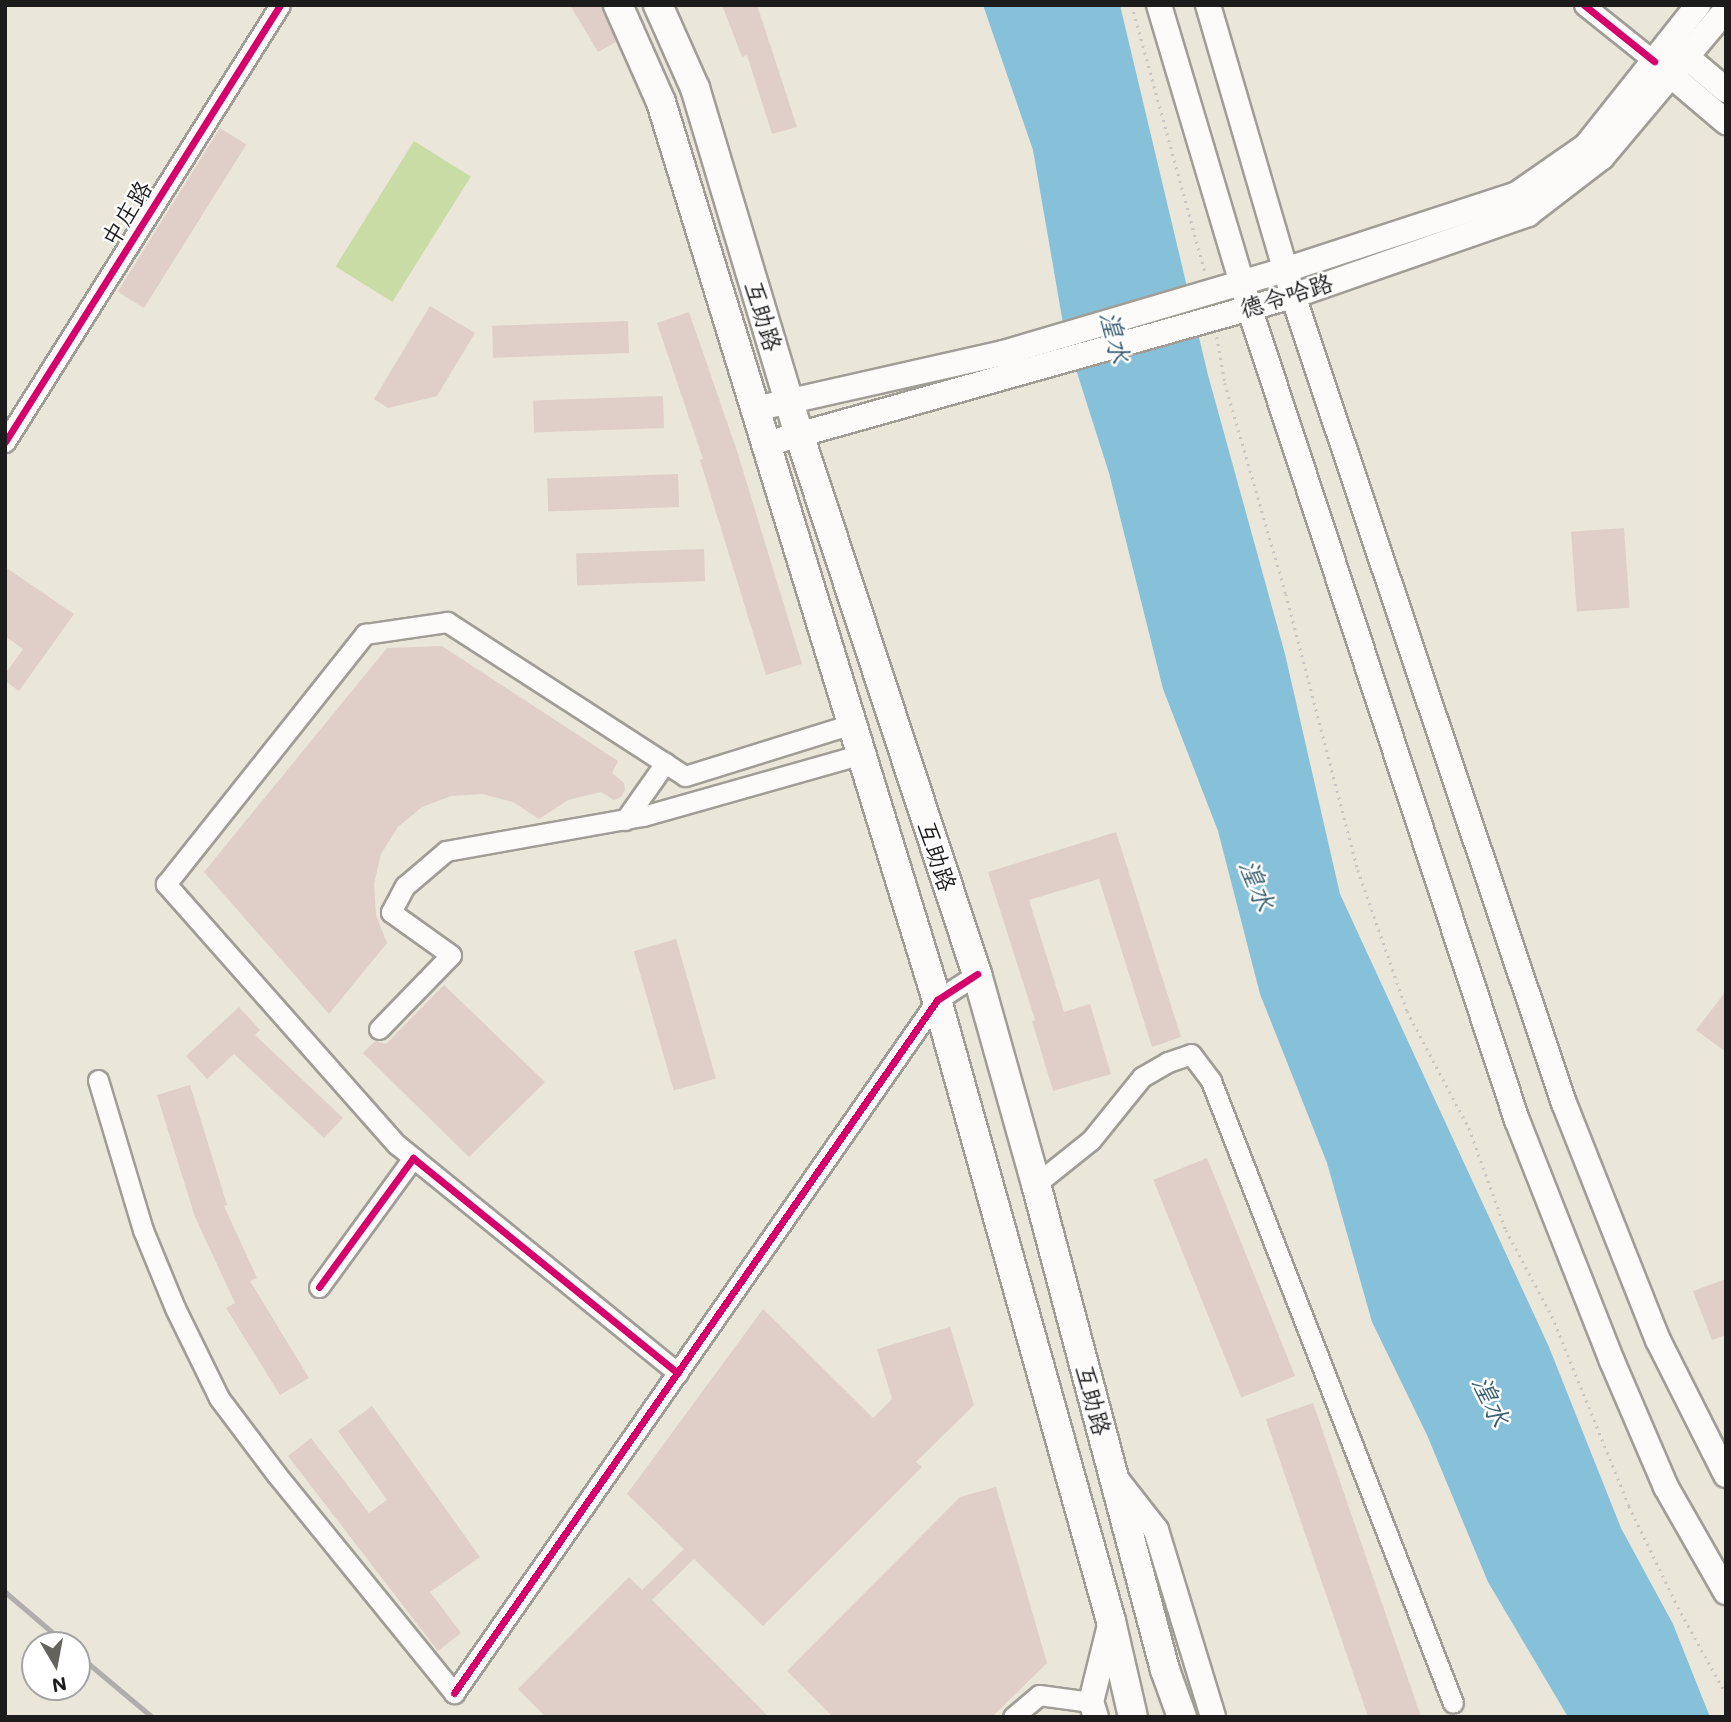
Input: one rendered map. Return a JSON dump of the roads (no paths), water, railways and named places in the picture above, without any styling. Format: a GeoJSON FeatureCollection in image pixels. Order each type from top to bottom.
{"type":"FeatureCollection","features":[{"type":"Feature","properties":{"kind":"highway","name":"互助路"},"geometry":{"type":"LineString","coordinates":[[618,5],[661,102],[937,1000],[1111,1621],[1133,1717]]}},
{"type":"Feature","properties":{"kind":"highway","name":"互助路"},"geometry":{"type":"LineString","coordinates":[[658,5],[695,88],[799,434],[976,974],[1036,1184],[1165,1670],[1182,1717]]}},
{"type":"Feature","properties":{"kind":"main road"},"geometry":{"type":"LineString","coordinates":[[1159,5],[1249,307],[1517,1120],[1666,1487],[1726,1592]]}},
{"type":"Feature","properties":{"kind":"main road"},"geometry":{"type":"LineString","coordinates":[[1208,5],[1284,270],[1564,1103],[1658,1340],[1726,1475]]}},
{"type":"Feature","properties":{"kind":"main road","name":"德令哈路"},"geometry":{"type":"LineString","coordinates":[[755,409],[789,399],[1208,307],[1249,307],[1293,296],[1528,214],[1602,157],[1663,69],[1698,5]]}},
{"type":"Feature","properties":{"kind":"main road"},"geometry":{"type":"LineString","coordinates":[[1726,10],[1688,58],[1663,69],[1726,122]]}},
{"type":"Feature","properties":{"kind":"main road"},"geometry":{"type":"LineString","coordinates":[[1688,58],[1726,90]]}},
{"type":"Feature","properties":{"kind":"main road","name":"德令哈路"},"geometry":{"type":"LineString","coordinates":[[766,444],[1012,376],[1208,307],[1243,282],[1517,194],[1586,146],[1663,69]]}},
{"type":"Feature","properties":{"kind":"main road"},"geometry":{"type":"LineString","coordinates":[[1116,1479],[1156,1530],[1213,1717]]}},
{"type":"Feature","properties":{"kind":"main road"},"geometry":{"type":"LineString","coordinates":[[1093,1710],[1111,1621]]}},
{"type":"Feature","properties":{"kind":"street","name":"中庄路"},"geometry":{"type":"LineString","coordinates":[[5,442],[280,5]]}},
{"type":"Feature","properties":{"kind":"street"},"geometry":{"type":"LineString","coordinates":[[1584,5],[1663,69]]}},
{"type":"Feature","properties":{"kind":"street"},"geometry":{"type":"LineString","coordinates":[[678,1373],[397,1145],[166,884],[365,634],[447,622],[685,776],[852,724]]}},
{"type":"Feature","properties":{"kind":"street"},"geometry":{"type":"LineString","coordinates":[[379,1029],[451,955],[391,912],[405,886],[446,851],[634,818],[862,754]]}},
{"type":"Feature","properties":{"kind":"street"},"geometry":{"type":"LineString","coordinates":[[634,818],[665,763]]}},
{"type":"Feature","properties":{"kind":"street"},"geometry":{"type":"LineString","coordinates":[[98,1080],[143,1230],[175,1308],[219,1398],[277,1475],[454,1693],[937,1000],[976,974]]}},
{"type":"Feature","properties":{"kind":"street"},"geometry":{"type":"LineString","coordinates":[[1036,1184],[1091,1140],[1142,1077],[1168,1062],[1191,1054],[1211,1081],[1453,1703]]}},
{"type":"Feature","properties":{"kind":"street"},"geometry":{"type":"LineString","coordinates":[[319,1287],[413,1158]]}},
{"type":"Feature","properties":{"kind":"street"},"geometry":{"type":"LineString","coordinates":[[1013,1717],[1039,1695],[1093,1710]]}},
{"type":"Feature","properties":{"kind":"water","name":"湟水"},"geometry":{"type":"Polygon","coordinates":[[[983,5],[1120,5],[1208,375],[1285,654],[1340,894],[1549,1347],[1621,1528],[1673,1624],[1710,1717],[1568,1717],[1488,1582],[1427,1435],[1372,1322],[1327,1163],[1260,994],[1218,831],[1163,689],[1109,473],[1065,335],[1033,150],[983,5]]]}},
{"type":"Feature","properties":{"kind":"railway"},"geometry":{"type":"LineString","coordinates":[[5,1592],[51,1631]]}},
{"type":"Feature","properties":{"kind":"railway"},"geometry":{"type":"LineString","coordinates":[[91,1666],[152,1717]]}}]}
